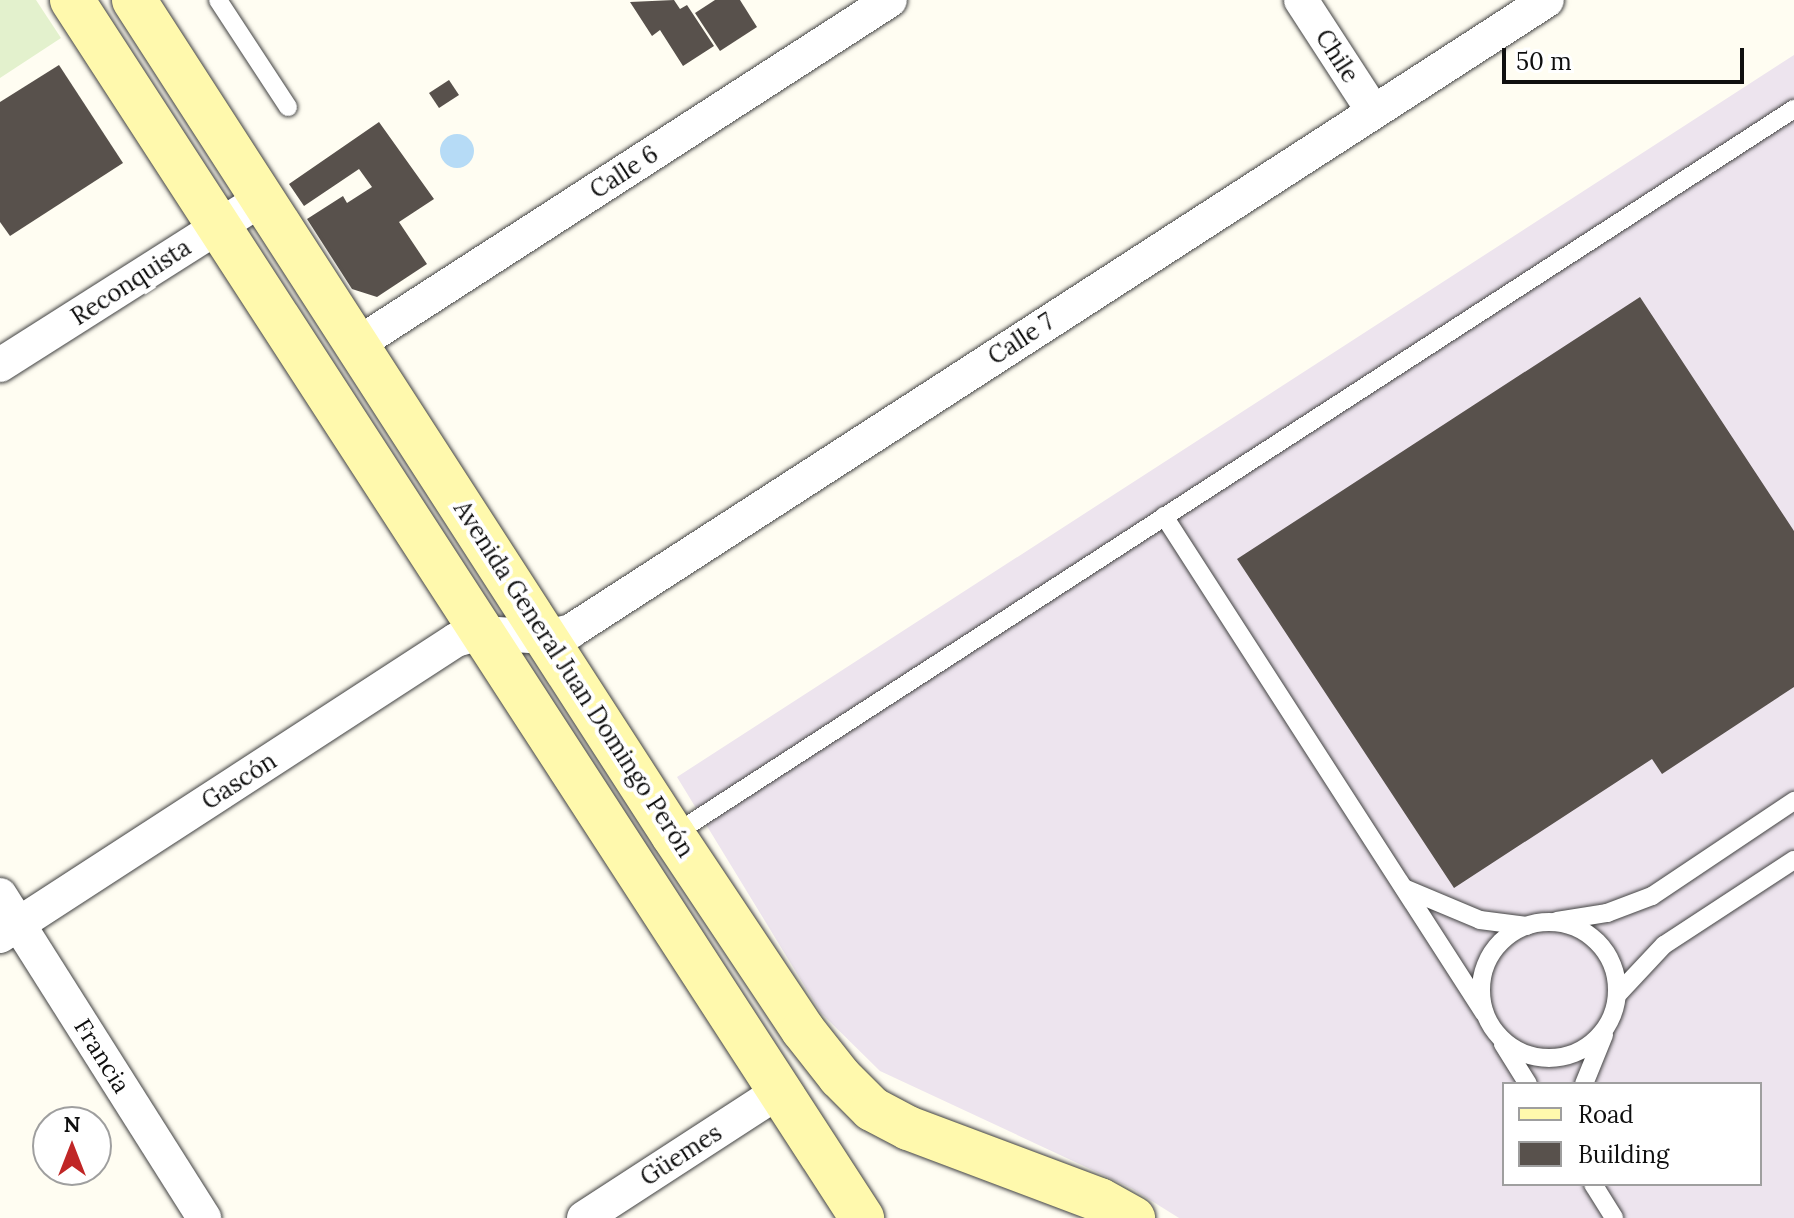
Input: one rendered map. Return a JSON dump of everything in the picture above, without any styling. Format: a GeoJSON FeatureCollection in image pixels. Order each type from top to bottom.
{"type":"FeatureCollection","features":[{"type":"Feature","properties":{"kind":"main road"},"geometry":{"type":"LineString","coordinates":[[72,0],[862,1218]]}},
{"type":"Feature","properties":{"kind":"main road","name":"Avenida General Juan Domingo Perón"},"geometry":{"type":"LineString","coordinates":[[134,0],[359,343],[673,835],[803,1030],[872,1109],[908,1128],[1100,1200],[1133,1218]]}},
{"type":"Feature","properties":{"kind":"street","name":"Calle 6"},"geometry":{"type":"LineString","coordinates":[[359,343],[890,0]]}},
{"type":"Feature","properties":{"kind":"street","name":"Chile"},"geometry":{"type":"LineString","coordinates":[[1301,0],[1373,111]]}},
{"type":"Feature","properties":{"kind":"street","name":"Calle 7"},"geometry":{"type":"LineString","coordinates":[[481,633],[546,637],[571,631],[1547,0]]}},
{"type":"Feature","properties":{"kind":"street","name":"Reconquista"},"geometry":{"type":"LineString","coordinates":[[0,365],[262,199]]}},
{"type":"Feature","properties":{"kind":"street","name":"Gascón"},"geometry":{"type":"LineString","coordinates":[[9,930],[456,640],[481,633]]}},
{"type":"Feature","properties":{"kind":"street","name":"Francia"},"geometry":{"type":"LineString","coordinates":[[0,895],[9,930],[204,1218]]}},
{"type":"Feature","properties":{"kind":"street","name":"Güemes"},"geometry":{"type":"LineString","coordinates":[[584,1218],[778,1092]]}},
{"type":"Feature","properties":{"kind":"lane"},"geometry":{"type":"LineString","coordinates":[[218,0],[288,107]]}},
{"type":"Feature","properties":{"kind":"lane"},"geometry":{"type":"LineString","coordinates":[[673,835],[1794,109]]}},
{"type":"Feature","properties":{"kind":"lane"},"geometry":{"type":"LineString","coordinates":[[1164,516],[1527,1082]]}},
{"type":"Feature","properties":{"kind":"lane"},"geometry":{"type":"LineString","coordinates":[[1401,887],[1480,920],[1527,926],[1607,913],[1652,896],[1794,801]]}},
{"type":"Feature","properties":{"kind":"lane"},"geometry":{"type":"LineString","coordinates":[[1617,995],[1664,945],[1794,860]]}},
{"type":"Feature","properties":{"kind":"lane"},"geometry":{"type":"LineString","coordinates":[[1549,923],[1569,925],[1604,950],[1615,971],[1617,995],[1612,1017],[1585,1082]]}},
{"type":"Feature","properties":{"kind":"lane"},"geometry":{"type":"LineString","coordinates":[[1484,1013],[1480,992],[1488,961],[1508,936],[1527,926]]}},
{"type":"Feature","properties":{"kind":"lane"},"geometry":{"type":"LineString","coordinates":[[1495,1032],[1512,1048],[1557,1058],[1590,1044],[1612,1017]]}},
{"type":"Feature","properties":{"kind":"lane"},"geometry":{"type":"LineString","coordinates":[[1594,1186],[1614,1218]]}},
{"type":"Feature","properties":{"kind":"shaded area"},"geometry":{"type":"Polygon","coordinates":[[[1794,55],[1794,1218],[1179,1218],[1131,1188],[880,1071],[821,1013],[677,777],[1794,55]]]}},
{"type":"Feature","properties":{"kind":"green space"},"geometry":{"type":"Polygon","coordinates":[[[0,0],[36,0],[61,38],[0,78],[0,0]]]}},
{"type":"Feature","properties":{"kind":"water"},"geometry":{"type":"Polygon","coordinates":[[[457,134],[469,139],[474,151],[469,163],[457,168],[445,163],[440,151],[445,139],[457,134]]]}},
{"type":"Feature","properties":{"kind":"building"},"geometry":{"type":"Polygon","coordinates":[[[674,0],[680,9],[687,5],[714,46],[683,66],[660,30],[652,36],[630,2],[674,0]]]}},
{"type":"Feature","properties":{"kind":"building"},"geometry":{"type":"Polygon","coordinates":[[[715,0],[740,0],[757,27],[720,51],[695,13],[715,0]]]}},
{"type":"Feature","properties":{"kind":"building"},"geometry":{"type":"Polygon","coordinates":[[[59,65],[123,163],[10,236],[0,222],[0,102],[59,65]]]}},
{"type":"Feature","properties":{"kind":"building"},"geometry":{"type":"Polygon","coordinates":[[[449,80],[459,95],[439,108],[429,93],[449,80]]]}},
{"type":"Feature","properties":{"kind":"building"},"geometry":{"type":"Polygon","coordinates":[[[379,122],[434,199],[399,222],[427,264],[377,297],[352,289],[307,219],[343,196],[347,203],[372,187],[359,169],[304,206],[289,184],[379,122]]]}},
{"type":"Feature","properties":{"kind":"building"},"geometry":{"type":"Polygon","coordinates":[[[1640,297],[1794,531],[1794,687],[1662,774],[1652,759],[1454,888],[1237,559],[1640,297]]]}}]}
